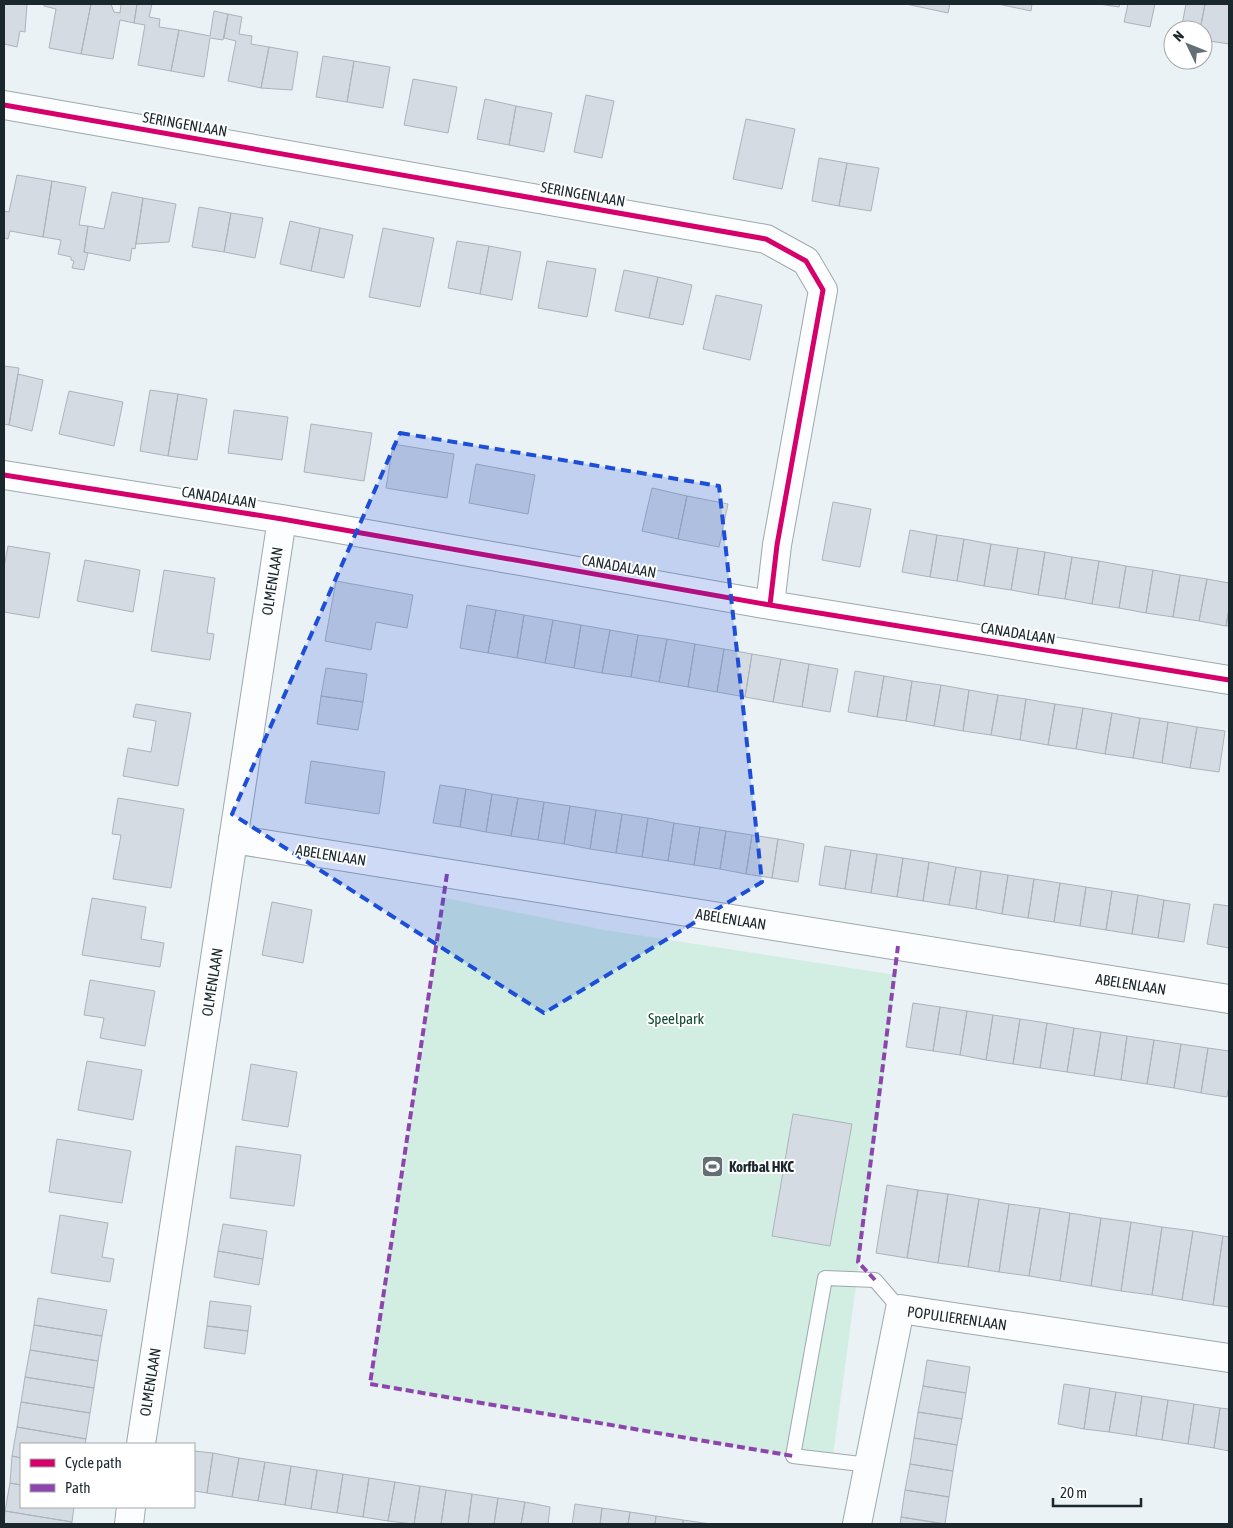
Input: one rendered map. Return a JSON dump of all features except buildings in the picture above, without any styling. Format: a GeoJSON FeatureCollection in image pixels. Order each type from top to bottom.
{"type":"FeatureCollection","features":[{"type":"Feature","properties":{"kind":"street","name":"SERINGENLAAN"},"geometry":{"type":"LineString","coordinates":[[4,105],[766,239],[806,261],[823,290],[777,545],[770,605]]}},
{"type":"Feature","properties":{"kind":"street","name":"CANADALAAN"},"geometry":{"type":"LineString","coordinates":[[4,475],[282,519],[770,605],[1229,680]]}},
{"type":"Feature","properties":{"kind":"street","name":"OLMENLAAN"},"geometry":{"type":"LineString","coordinates":[[141,1443],[282,519]]}},
{"type":"Feature","properties":{"kind":"street","name":"ABELENLAAN"},"geometry":{"type":"LineString","coordinates":[[233,839],[1229,999]]}},
{"type":"Feature","properties":{"kind":"street","name":"POPULIERENLAAN"},"geometry":{"type":"LineString","coordinates":[[857,1524],[900,1309],[1229,1358]]}},
{"type":"Feature","properties":{"kind":"lane"},"geometry":{"type":"LineString","coordinates":[[869,1465],[793,1456],[825,1278],[875,1280],[900,1309]]}},
{"type":"Feature","properties":{"kind":"highlighted area"},"geometry":{"type":"Polygon","coordinates":[[[400,433],[719,486],[762,882],[544,1013],[232,814],[400,433]]]}},
{"type":"Feature","properties":{"kind":"green space","name":"Speelpark"},"geometry":{"type":"Polygon","coordinates":[[[445,898],[605,930],[896,975],[832,1463],[370,1384],[445,898]]]}},
{"type":"Feature","properties":{"kind":"marked path"},"geometry":{"type":"LineString","coordinates":[[447,874],[370,1384],[793,1456]]}},
{"type":"Feature","properties":{"kind":"marked path"},"geometry":{"type":"LineString","coordinates":[[875,1280],[858,1262],[898,946]]}},
{"type":"Feature","properties":{"kind":"cycle path"},"geometry":{"type":"LineString","coordinates":[[4,105],[766,239],[806,261],[823,290],[777,545],[770,605]]}},
{"type":"Feature","properties":{"kind":"cycle path"},"geometry":{"type":"LineString","coordinates":[[4,475],[282,519],[770,605],[1229,680]]}},
{"type":"Feature","properties":{"kind":"place","name":"Korfbal HKC"},"geometry":{"type":"Point","coordinates":[713,1166]}}]}
